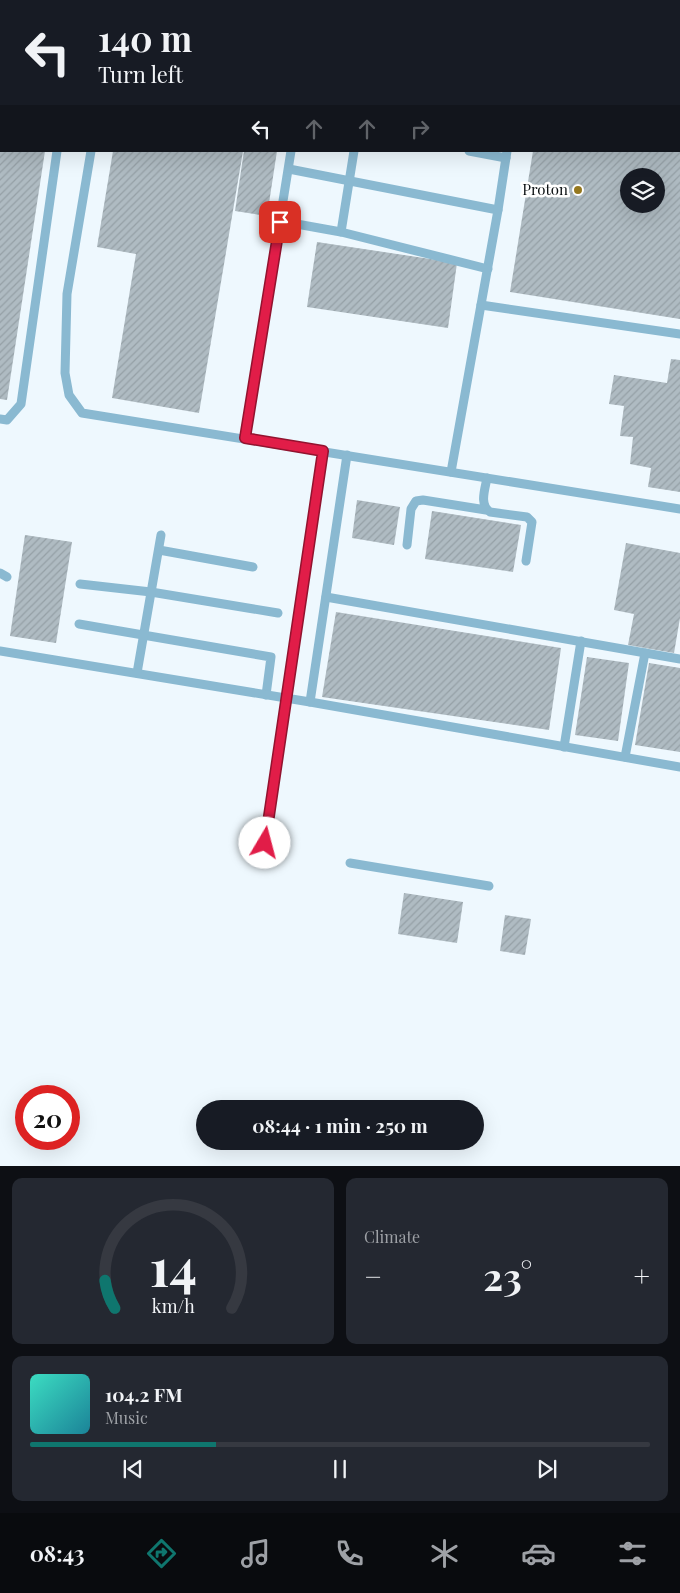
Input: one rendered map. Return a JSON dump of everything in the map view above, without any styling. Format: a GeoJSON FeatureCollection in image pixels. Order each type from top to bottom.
{"type":"FeatureCollection","features":[{"type":"Feature","properties":{"kind":"lane"},"geometry":{"type":"LineString","coordinates":[[0,419],[7,420],[20,404],[56,152]]}},
{"type":"Feature","properties":{"kind":"lane"},"geometry":{"type":"LineString","coordinates":[[91,152],[67,294],[65,373],[69,395],[82,413],[680,509]]}},
{"type":"Feature","properties":{"kind":"lane"},"geometry":{"type":"LineString","coordinates":[[245,438],[292,152]]}},
{"type":"Feature","properties":{"kind":"lane"},"geometry":{"type":"LineString","coordinates":[[341,232],[354,152]]}},
{"type":"Feature","properties":{"kind":"lane"},"geometry":{"type":"LineString","coordinates":[[451,472],[507,155],[478,152]]}},
{"type":"Feature","properties":{"kind":"lane"},"geometry":{"type":"LineString","coordinates":[[289,169],[498,210]]}},
{"type":"Feature","properties":{"kind":"lane"},"geometry":{"type":"LineString","coordinates":[[280,222],[341,232],[488,269]]}},
{"type":"Feature","properties":{"kind":"lane"},"geometry":{"type":"LineString","coordinates":[[481,306],[680,334]]}},
{"type":"Feature","properties":{"kind":"lane"},"geometry":{"type":"LineString","coordinates":[[265,843],[323,451]]}},
{"type":"Feature","properties":{"kind":"lane"},"geometry":{"type":"LineString","coordinates":[[310,702],[347,455]]}},
{"type":"Feature","properties":{"kind":"lane"},"geometry":{"type":"LineString","coordinates":[[486,478],[483,504],[486,510]]}},
{"type":"Feature","properties":{"kind":"lane"},"geometry":{"type":"LineString","coordinates":[[407,545],[411,509],[416,501],[422,500],[527,518],[532,522],[526,561]]}},
{"type":"Feature","properties":{"kind":"lane"},"geometry":{"type":"LineString","coordinates":[[137,673],[161,536]]}},
{"type":"Feature","properties":{"kind":"lane"},"geometry":{"type":"LineString","coordinates":[[159,550],[253,567]]}},
{"type":"Feature","properties":{"kind":"lane"},"geometry":{"type":"LineString","coordinates":[[80,584],[151,592],[278,612]]}},
{"type":"Feature","properties":{"kind":"lane"},"geometry":{"type":"LineString","coordinates":[[326,597],[680,659]]}},
{"type":"Feature","properties":{"kind":"lane"},"geometry":{"type":"LineString","coordinates":[[79,624],[271,658],[266,695]]}},
{"type":"Feature","properties":{"kind":"lane"},"geometry":{"type":"LineString","coordinates":[[564,746],[580,641]]}},
{"type":"Feature","properties":{"kind":"lane"},"geometry":{"type":"LineString","coordinates":[[0,651],[310,702],[680,767]]}},
{"type":"Feature","properties":{"kind":"lane"},"geometry":{"type":"LineString","coordinates":[[626,757],[645,652]]}},
{"type":"Feature","properties":{"kind":"lane"},"geometry":{"type":"LineString","coordinates":[[350,863],[489,886]]}},
{"type":"Feature","properties":{"kind":"building"},"geometry":{"type":"Polygon","coordinates":[[[0,152],[45,152],[7,400],[0,399],[0,152]]]}},
{"type":"Feature","properties":{"kind":"building"},"geometry":{"type":"Polygon","coordinates":[[[113,152],[243,152],[199,413],[112,398],[136,254],[97,247],[113,152]]]}},
{"type":"Feature","properties":{"kind":"building"},"geometry":{"type":"Polygon","coordinates":[[[244,152],[277,152],[267,216],[235,211],[244,152]]]}},
{"type":"Feature","properties":{"kind":"building","name":"Proton"},"geometry":{"type":"Polygon","coordinates":[[[533,152],[680,152],[680,319],[510,292],[533,152]]]}},
{"type":"Feature","properties":{"kind":"building"},"geometry":{"type":"Polygon","coordinates":[[[317,242],[457,263],[448,328],[307,307],[317,242]]]}},
{"type":"Feature","properties":{"kind":"building"},"geometry":{"type":"Polygon","coordinates":[[[671,359],[680,360],[680,492],[648,487],[651,468],[630,464],[633,437],[620,436],[624,406],[609,404],[614,375],[667,383],[671,359]]]}},
{"type":"Feature","properties":{"kind":"building"},"geometry":{"type":"Polygon","coordinates":[[[357,500],[400,507],[394,545],[352,538],[357,500]]]}},
{"type":"Feature","properties":{"kind":"building"},"geometry":{"type":"Polygon","coordinates":[[[432,511],[521,525],[513,572],[425,559],[432,511]]]}},
{"type":"Feature","properties":{"kind":"building"},"geometry":{"type":"Polygon","coordinates":[[[25,535],[72,542],[56,643],[10,636],[25,535]]]}},
{"type":"Feature","properties":{"kind":"building"},"geometry":{"type":"Polygon","coordinates":[[[626,543],[680,553],[680,618],[674,653],[628,645],[634,614],[614,610],[626,543]]]}},
{"type":"Feature","properties":{"kind":"building"},"geometry":{"type":"Polygon","coordinates":[[[336,612],[561,648],[549,730],[322,697],[336,612]]]}},
{"type":"Feature","properties":{"kind":"building"},"geometry":{"type":"Polygon","coordinates":[[[587,657],[629,663],[618,741],[575,735],[587,657]]]}},
{"type":"Feature","properties":{"kind":"building"},"geometry":{"type":"Polygon","coordinates":[[[649,663],[680,668],[680,752],[635,745],[649,663]]]}},
{"type":"Feature","properties":{"kind":"building"},"geometry":{"type":"Polygon","coordinates":[[[404,893],[463,902],[457,943],[398,934],[404,893]]]}},
{"type":"Feature","properties":{"kind":"building"},"geometry":{"type":"Polygon","coordinates":[[[505,915],[531,919],[525,955],[500,951],[505,915]]]}},
{"type":"Feature","properties":{"kind":"place","name":"Proton"},"geometry":{"type":"Point","coordinates":[578,190]}},
{"type":"Feature","properties":{"kind":"route"},"geometry":{"type":"LineString","coordinates":[[265,843],[323,451],[245,438],[280,222]]}}]}
